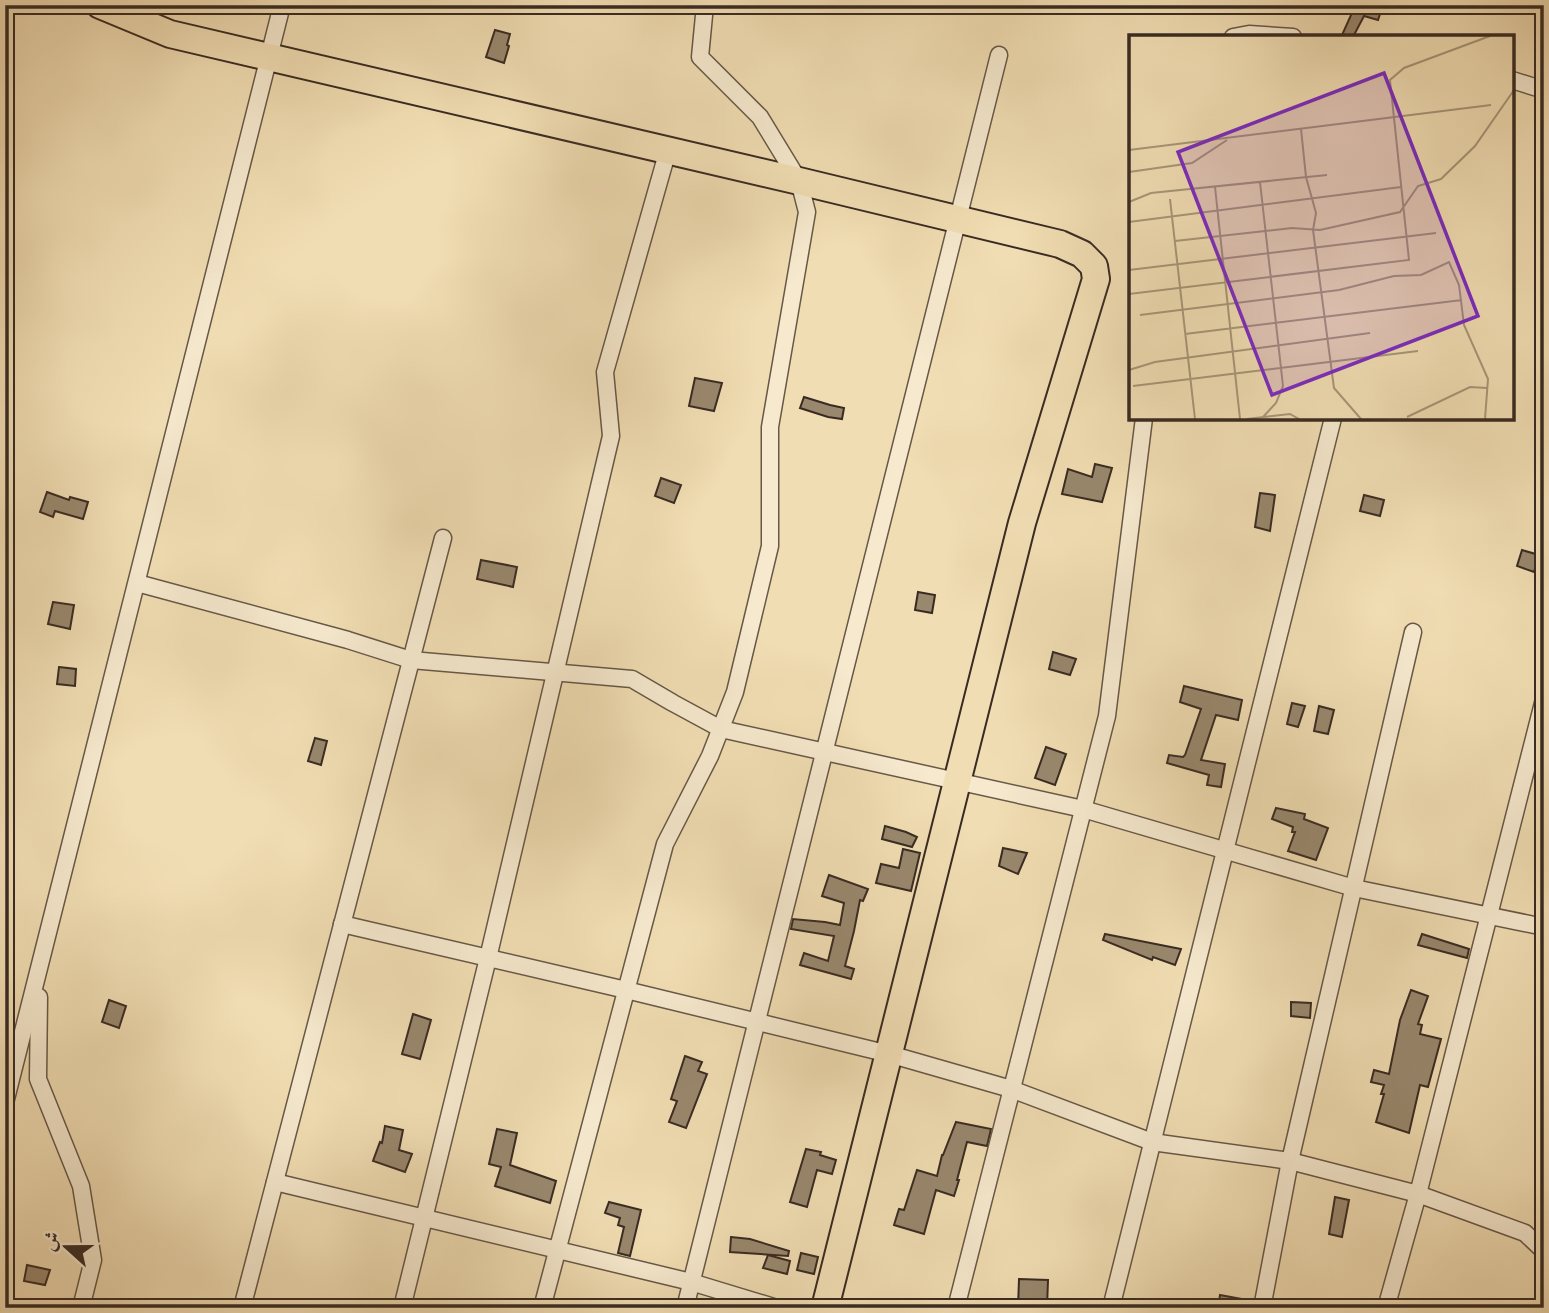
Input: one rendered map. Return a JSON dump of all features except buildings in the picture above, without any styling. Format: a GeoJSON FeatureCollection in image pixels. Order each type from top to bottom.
{"type":"FeatureCollection","features":[{"type":"Feature","properties":{"kind":"main road"},"geometry":{"type":"LineString","coordinates":[[100,5],[170,34],[1059,244],[1082,254],[1094,265],[1097,279],[1022,523],[825,1308]]}},
{"type":"Feature","properties":{"kind":"street"},"geometry":{"type":"LineString","coordinates":[[5,1103],[282,5]]}},
{"type":"Feature","properties":{"kind":"street"},"geometry":{"type":"LineString","coordinates":[[542,1308],[665,844],[710,756],[735,692],[770,546],[770,428],[807,212],[799,181],[760,117],[700,58],[705,5]]}},
{"type":"Feature","properties":{"kind":"street"},"geometry":{"type":"LineString","coordinates":[[1244,35],[1264,35]]}},
{"type":"Feature","properties":{"kind":"street"},"geometry":{"type":"LineString","coordinates":[[685,1308],[999,55]]}},
{"type":"Feature","properties":{"kind":"street"},"geometry":{"type":"LineString","coordinates":[[1514,81],[1544,90]]}},
{"type":"Feature","properties":{"kind":"street"},"geometry":{"type":"LineString","coordinates":[[402,1308],[611,436],[606,372],[668,150]]}},
{"type":"Feature","properties":{"kind":"street"},"geometry":{"type":"LineString","coordinates":[[956,1308],[1107,716],[1144,420]]}},
{"type":"Feature","properties":{"kind":"street"},"geometry":{"type":"LineString","coordinates":[[1111,1308],[1333,420]]}},
{"type":"Feature","properties":{"kind":"street"},"geometry":{"type":"LineString","coordinates":[[242,1308],[443,538]]}},
{"type":"Feature","properties":{"kind":"street"},"geometry":{"type":"LineString","coordinates":[[137,583],[335,636],[411,660],[632,679],[721,729],[1083,809],[1354,888],[1544,928]]}},
{"type":"Feature","properties":{"kind":"street"},"geometry":{"type":"LineString","coordinates":[[1262,1308],[1290,1161],[1413,632]]}},
{"type":"Feature","properties":{"kind":"street"},"geometry":{"type":"LineString","coordinates":[[1387,1308],[1544,699]]}},
{"type":"Feature","properties":{"kind":"street"},"geometry":{"type":"LineString","coordinates":[[342,924],[888,1055],[1012,1089],[1152,1142],[1290,1161],[1418,1195],[1525,1233],[1544,1251]]}},
{"type":"Feature","properties":{"kind":"street"},"geometry":{"type":"LineString","coordinates":[[39,970],[38,1079],[81,1186],[93,1260],[81,1308]]}},
{"type":"Feature","properties":{"kind":"street"},"geometry":{"type":"LineString","coordinates":[[275,1182],[691,1282],[777,1308]]}}]}
